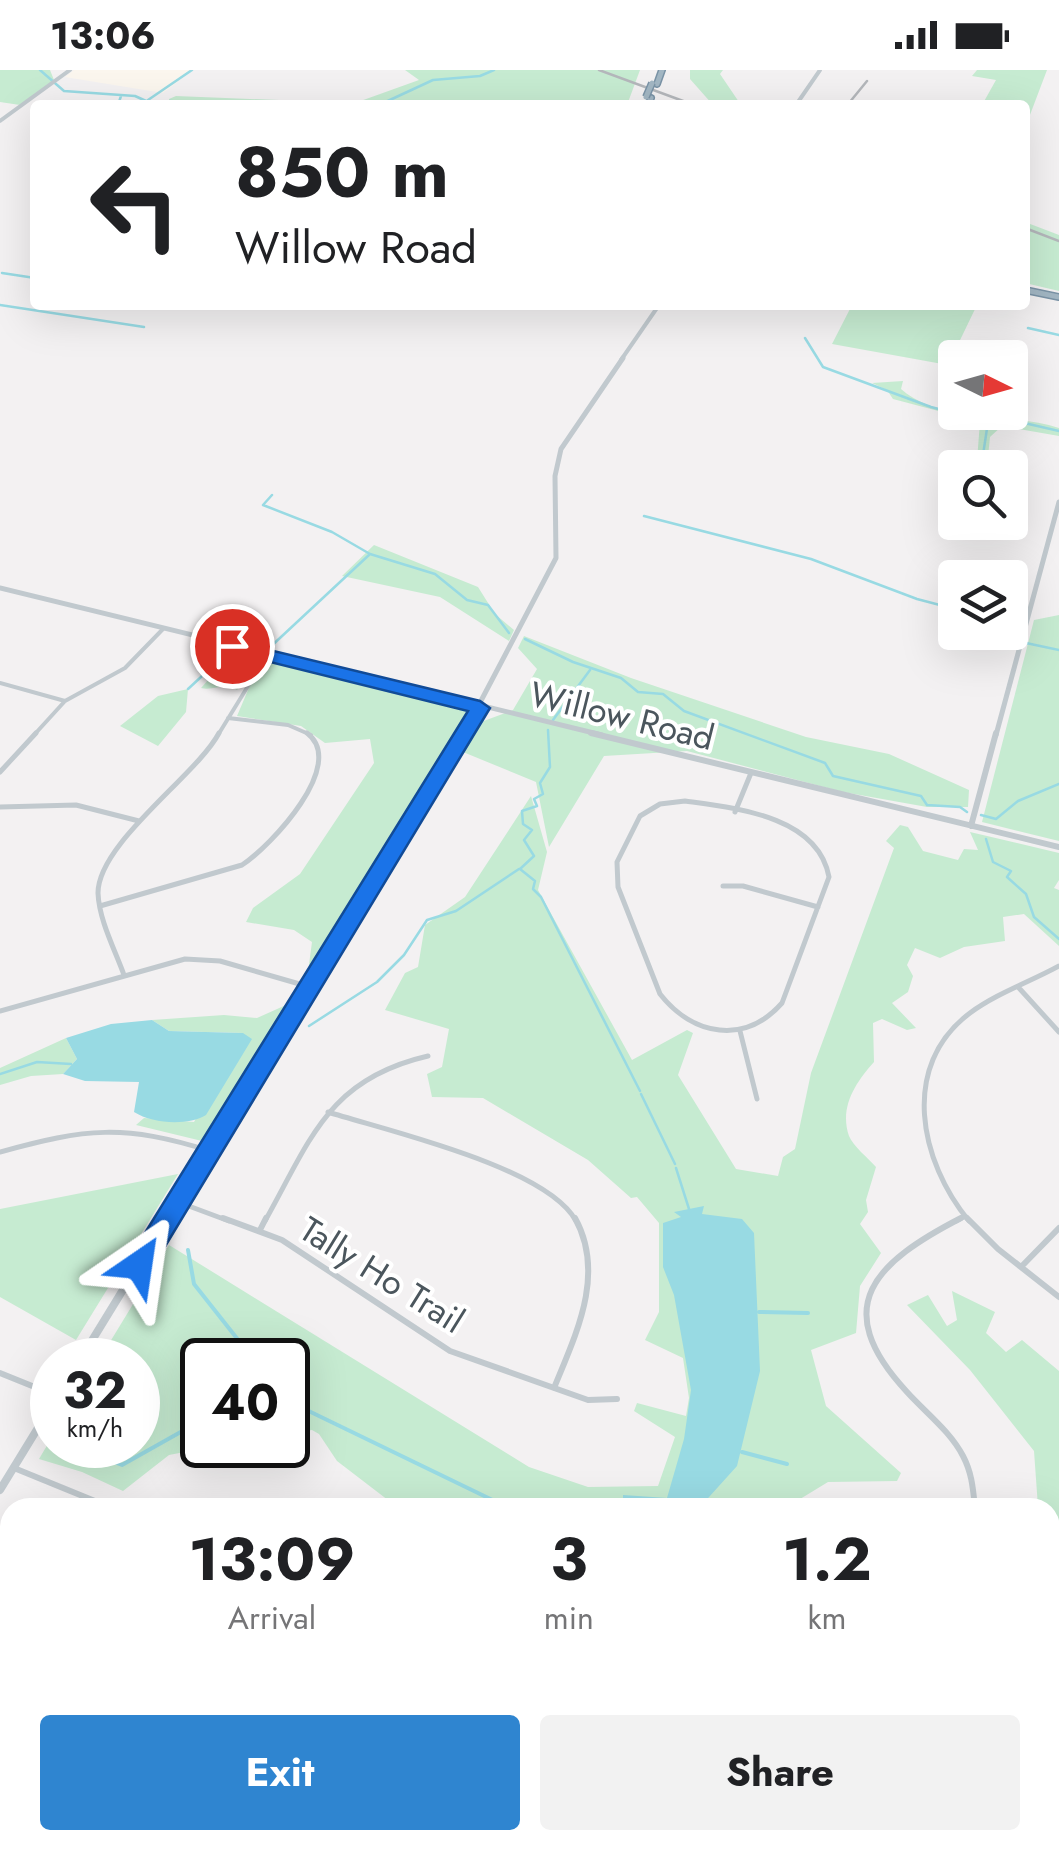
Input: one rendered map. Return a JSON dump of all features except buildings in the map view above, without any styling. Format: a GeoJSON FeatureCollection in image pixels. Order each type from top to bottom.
{"type":"FeatureCollection","features":[{"type":"Feature","properties":{"kind":"highway"},"geometry":{"type":"LineString","coordinates":[[647,100],[660,70]]}},
{"type":"Feature","properties":{"kind":"highway"},"geometry":{"type":"LineString","coordinates":[[1030,289],[1059,296]]}},
{"type":"Feature","properties":{"kind":"street"},"geometry":{"type":"LineString","coordinates":[[0,121],[70,70]]}},
{"type":"Feature","properties":{"kind":"street"},"geometry":{"type":"LineString","coordinates":[[799,100],[820,70]]}},
{"type":"Feature","properties":{"kind":"street"},"geometry":{"type":"LineString","coordinates":[[94,1338],[480,708],[556,558],[559,528],[554,480],[561,449],[656,310]]}},
{"type":"Feature","properties":{"kind":"street"},"geometry":{"type":"LineString","coordinates":[[970,826],[1059,502]]}},
{"type":"Feature","properties":{"kind":"street","name":"Willow Road"},"geometry":{"type":"LineString","coordinates":[[0,588],[1059,847]]}},
{"type":"Feature","properties":{"kind":"street"},"geometry":{"type":"LineString","coordinates":[[0,772],[65,701],[118,673],[163,629]]}},
{"type":"Feature","properties":{"kind":"street"},"geometry":{"type":"LineString","coordinates":[[124,975],[100,906],[102,874],[139,822],[202,757],[268,655]]}},
{"type":"Feature","properties":{"kind":"street"},"geometry":{"type":"LineString","coordinates":[[0,683],[65,701]]}},
{"type":"Feature","properties":{"kind":"street"},"geometry":{"type":"LineString","coordinates":[[100,906],[242,865],[260,855],[274,840],[321,766],[322,748],[315,738],[298,729],[228,718]]}},
{"type":"Feature","properties":{"kind":"street"},"geometry":{"type":"LineString","coordinates":[[735,812],[751,773]]}},
{"type":"Feature","properties":{"kind":"street"},"geometry":{"type":"LineString","coordinates":[[686,801],[796,828],[820,845],[830,870],[818,907],[782,1003],[760,1024],[740,1031],[701,1028],[669,1008],[660,994],[625,904],[616,869],[636,821],[652,807],[686,801]]}},
{"type":"Feature","properties":{"kind":"street"},"geometry":{"type":"LineString","coordinates":[[0,807],[76,805],[139,822]]}},
{"type":"Feature","properties":{"kind":"street"},"geometry":{"type":"LineString","coordinates":[[723,886],[743,886],[818,907]]}},
{"type":"Feature","properties":{"kind":"street"},"geometry":{"type":"LineString","coordinates":[[0,1011],[176,960],[202,958],[310,988]]}},
{"type":"Feature","properties":{"kind":"street"},"geometry":{"type":"LineString","coordinates":[[1059,966],[981,1006],[952,1029],[930,1062],[922,1112],[929,1152],[965,1216],[1059,1296]]}},
{"type":"Feature","properties":{"kind":"street"},"geometry":{"type":"LineString","coordinates":[[1019,988],[1059,1032]]}},
{"type":"Feature","properties":{"kind":"street"},"geometry":{"type":"LineString","coordinates":[[740,1031],[757,1098]]}},
{"type":"Feature","properties":{"kind":"street"},"geometry":{"type":"LineString","coordinates":[[260,1230],[339,1095],[365,1074],[388,1064],[428,1056]]}},
{"type":"Feature","properties":{"kind":"street"},"geometry":{"type":"LineString","coordinates":[[328,1112],[510,1170],[544,1188],[564,1206],[585,1240],[591,1282],[586,1310],[554,1388]]}},
{"type":"Feature","properties":{"kind":"street"},"geometry":{"type":"LineString","coordinates":[[0,1152],[82,1130],[117,1127],[210,1151]]}},
{"type":"Feature","properties":{"kind":"street","name":"Tally Ho Trail"},"geometry":{"type":"LineString","coordinates":[[178,1202],[260,1230],[304,1252],[436,1344],[588,1400],[617,1398]]}},
{"type":"Feature","properties":{"kind":"street"},"geometry":{"type":"LineString","coordinates":[[965,1216],[897,1255],[880,1270],[869,1292],[866,1314],[872,1344],[889,1376],[954,1438],[966,1457],[975,1482],[975,1498]]}},
{"type":"Feature","properties":{"kind":"street"},"geometry":{"type":"LineString","coordinates":[[1021,1267],[1059,1228]]}},
{"type":"Feature","properties":{"kind":"street"},"geometry":{"type":"LineString","coordinates":[[0,1373],[30,1385]]}},
{"type":"Feature","properties":{"kind":"street"},"geometry":{"type":"LineString","coordinates":[[0,1490],[30,1441]]}},
{"type":"Feature","properties":{"kind":"street"},"geometry":{"type":"LineString","coordinates":[[14,1468],[88,1498]]}},
{"type":"Feature","properties":{"kind":"shaded area"},"geometry":{"type":"Polygon","coordinates":[[[74,70],[193,70],[163,93],[65,77],[74,70]]]}},
{"type":"Feature","properties":{"kind":"green space"},"geometry":{"type":"Polygon","coordinates":[[[0,70],[50,70],[54,80],[20,105],[0,102],[0,70]]]}},
{"type":"Feature","properties":{"kind":"green space"},"geometry":{"type":"Polygon","coordinates":[[[405,70],[640,70],[629,100],[363,100],[419,80],[405,70]]]}},
{"type":"Feature","properties":{"kind":"green space"},"geometry":{"type":"Polygon","coordinates":[[[690,70],[723,70],[720,74],[738,100],[709,100],[690,79],[690,70]]]}},
{"type":"Feature","properties":{"kind":"green space"},"geometry":{"type":"Polygon","coordinates":[[[977,70],[1047,70],[1030,115],[1030,100],[985,100],[996,80],[972,76],[977,70]]]}},
{"type":"Feature","properties":{"kind":"green space"},"geometry":{"type":"Polygon","coordinates":[[[176,96],[278,100],[169,100],[176,96]]]}},
{"type":"Feature","properties":{"kind":"green space"},"geometry":{"type":"Polygon","coordinates":[[[1030,224],[1059,235],[1059,291],[1030,284],[1030,224]]]}},
{"type":"Feature","properties":{"kind":"green space"},"geometry":{"type":"Polygon","coordinates":[[[849,310],[975,310],[960,340],[938,340],[938,363],[832,344],[849,310]]]}},
{"type":"Feature","properties":{"kind":"green space"},"geometry":{"type":"Polygon","coordinates":[[[903,381],[901,389],[938,411],[893,399],[887,390],[872,383],[903,381]]]}},
{"type":"Feature","properties":{"kind":"green space"},"geometry":{"type":"Polygon","coordinates":[[[1028,422],[1040,423],[1059,428],[1059,436],[1025,430],[1028,422]]]}},
{"type":"Feature","properties":{"kind":"green space"},"geometry":{"type":"Polygon","coordinates":[[[979,430],[998,430],[990,437],[989,450],[978,450],[979,430]]]}},
{"type":"Feature","properties":{"kind":"green space"},"geometry":{"type":"Polygon","coordinates":[[[374,545],[478,587],[495,614],[514,630],[509,641],[440,597],[342,576],[374,545]]]}},
{"type":"Feature","properties":{"kind":"green space"},"geometry":{"type":"Polygon","coordinates":[[[1059,615],[1059,841],[982,822],[1034,620],[1059,615]]]}},
{"type":"Feature","properties":{"kind":"green space"},"geometry":{"type":"Polygon","coordinates":[[[524,636],[631,678],[806,737],[889,754],[969,790],[968,807],[927,807],[843,792],[687,751],[604,756],[549,847],[536,782],[463,752],[481,722],[513,710],[537,669],[518,648],[524,636]]]}},
{"type":"Feature","properties":{"kind":"green space"},"geometry":{"type":"Polygon","coordinates":[[[233,652],[259,661],[237,690],[201,688],[233,652]]]}},
{"type":"Feature","properties":{"kind":"green space"},"geometry":{"type":"Polygon","coordinates":[[[267,662],[468,710],[308,972],[312,942],[294,930],[246,922],[253,908],[300,874],[374,763],[370,739],[325,743],[301,726],[237,716],[251,683],[267,662]]]}},
{"type":"Feature","properties":{"kind":"green space"},"geometry":{"type":"Polygon","coordinates":[[[188,689],[186,712],[158,746],[120,726],[158,696],[188,689]]]}},
{"type":"Feature","properties":{"kind":"green space"},"geometry":{"type":"Polygon","coordinates":[[[531,796],[547,852],[538,890],[632,1060],[687,1030],[693,1033],[678,1075],[736,1169],[778,1176],[783,1157],[795,1149],[811,1073],[894,848],[886,841],[900,825],[908,827],[923,851],[958,860],[964,849],[978,850],[970,832],[1059,853],[1059,880],[1054,888],[1059,890],[1059,946],[1024,914],[1003,917],[1005,941],[964,947],[940,958],[915,948],[907,965],[913,976],[908,992],[892,1003],[916,1028],[907,1030],[882,1019],[873,1023],[874,1062],[848,1105],[849,1136],[876,1167],[866,1200],[868,1212],[860,1224],[881,1253],[860,1286],[856,1333],[811,1350],[826,1406],[901,1473],[897,1481],[828,1482],[802,1498],[385,1498],[337,1461],[319,1434],[310,1430],[310,1338],[180,1338],[180,1453],[160,1462],[160,1338],[112,1338],[169,1245],[529,1467],[588,1487],[658,1486],[675,1437],[634,1411],[637,1403],[686,1416],[689,1398],[683,1358],[645,1340],[659,1312],[659,1223],[637,1197],[631,1198],[588,1160],[483,1098],[432,1097],[427,1074],[442,1067],[449,1029],[385,1010],[405,973],[418,967],[425,925],[465,897],[531,796]]]}},
{"type":"Feature","properties":{"kind":"green space"},"geometry":{"type":"Polygon","coordinates":[[[286,1005],[202,1141],[136,1125],[144,1118],[194,1122],[243,1033],[169,1031],[152,1020],[224,1015],[257,1018],[286,1005]]]}},
{"type":"Feature","properties":{"kind":"green space"},"geometry":{"type":"Polygon","coordinates":[[[66,1038],[77,1059],[63,1074],[31,1076],[0,1085],[0,1068],[66,1038]]]}},
{"type":"Feature","properties":{"kind":"green space"},"geometry":{"type":"Polygon","coordinates":[[[178,1174],[77,1338],[0,1297],[0,1209],[178,1174]]]}},
{"type":"Feature","properties":{"kind":"green space"},"geometry":{"type":"Polygon","coordinates":[[[952,1291],[995,1312],[986,1333],[1006,1352],[1022,1340],[1059,1371],[1059,1498],[1037,1498],[1034,1451],[970,1370],[907,1305],[928,1295],[947,1326],[957,1320],[952,1291]]]}},
{"type":"Feature","properties":{"kind":"green space"},"geometry":{"type":"Polygon","coordinates":[[[69,1468],[152,1468],[123,1491],[69,1468]]]}},
{"type":"Feature","properties":{"kind":"water"},"geometry":{"type":"Polygon","coordinates":[[[152,1020],[169,1031],[243,1033],[252,1039],[206,1115],[199,1119],[160,1121],[134,1112],[139,1082],[85,1081],[63,1074],[77,1059],[66,1038],[111,1024],[152,1020]]]}},
{"type":"Feature","properties":{"kind":"water"},"geometry":{"type":"Polygon","coordinates":[[[704,1206],[702,1214],[742,1219],[754,1233],[760,1371],[737,1466],[708,1498],[667,1498],[684,1439],[691,1390],[674,1295],[663,1267],[663,1223],[681,1217],[674,1212],[704,1206]]]}},
{"type":"Feature","properties":{"kind":"water"},"geometry":{"type":"Polygon","coordinates":[[[623,1495],[667,1498],[623,1498],[623,1495]]]}},
{"type":"Feature","properties":{"kind":"waterway"},"geometry":{"type":"LineString","coordinates":[[40,70],[64,91],[144,100]]}},
{"type":"Feature","properties":{"kind":"waterway"},"geometry":{"type":"LineString","coordinates":[[148,100],[192,70]]}},
{"type":"Feature","properties":{"kind":"waterway"},"geometry":{"type":"LineString","coordinates":[[390,100],[433,80],[480,76],[494,70]]}},
{"type":"Feature","properties":{"kind":"waterway"},"geometry":{"type":"LineString","coordinates":[[120,100],[121,96]]}},
{"type":"Feature","properties":{"kind":"waterway"},"geometry":{"type":"LineString","coordinates":[[2,273],[30,277]]}},
{"type":"Feature","properties":{"kind":"waterway"},"geometry":{"type":"LineString","coordinates":[[0,305],[30,310]]}},
{"type":"Feature","properties":{"kind":"waterway"},"geometry":{"type":"LineString","coordinates":[[33,310],[144,327]]}},
{"type":"Feature","properties":{"kind":"waterway"},"geometry":{"type":"LineString","coordinates":[[1028,328],[1059,335]]}},
{"type":"Feature","properties":{"kind":"waterway"},"geometry":{"type":"LineString","coordinates":[[805,338],[823,367],[931,407],[981,420],[1020,422],[1059,431]]}},
{"type":"Feature","properties":{"kind":"waterway"},"geometry":{"type":"LineString","coordinates":[[984,450],[987,430]]}},
{"type":"Feature","properties":{"kind":"waterway"},"geometry":{"type":"LineString","coordinates":[[272,495],[263,505],[332,532],[370,554],[435,574],[467,600],[488,605],[509,633]]}},
{"type":"Feature","properties":{"kind":"waterway"},"geometry":{"type":"LineString","coordinates":[[644,516],[811,559],[938,605]]}},
{"type":"Feature","properties":{"kind":"waterway"},"geometry":{"type":"LineString","coordinates":[[266,651],[369,555]]}},
{"type":"Feature","properties":{"kind":"waterway"},"geometry":{"type":"LineString","coordinates":[[525,639],[573,662],[621,678],[638,692],[663,694],[684,711],[825,763],[833,776],[921,796],[927,805],[960,807],[967,812]]}},
{"type":"Feature","properties":{"kind":"waterway"},"geometry":{"type":"LineString","coordinates":[[1028,643],[1059,650]]}},
{"type":"Feature","properties":{"kind":"waterway"},"geometry":{"type":"LineString","coordinates":[[188,689],[228,652]]}},
{"type":"Feature","properties":{"kind":"waterway"},"geometry":{"type":"LineString","coordinates":[[553,720],[590,670]]}},
{"type":"Feature","properties":{"kind":"waterway"},"geometry":{"type":"LineString","coordinates":[[548,730],[550,767],[540,783],[543,794],[534,799],[537,806],[522,811],[523,824],[532,830],[524,840],[534,856],[520,869],[535,881],[533,889],[541,897],[640,1091]]}},
{"type":"Feature","properties":{"kind":"waterway"},"geometry":{"type":"LineString","coordinates":[[981,815],[996,819],[1018,801],[1059,784]]}},
{"type":"Feature","properties":{"kind":"waterway"},"geometry":{"type":"LineString","coordinates":[[986,839],[993,862],[1011,871],[1007,877],[1026,894],[1034,917],[1059,939]]}},
{"type":"Feature","properties":{"kind":"waterway"},"geometry":{"type":"LineString","coordinates":[[309,1026],[377,982],[404,955],[427,920],[456,911],[519,869]]}},
{"type":"Feature","properties":{"kind":"waterway"},"geometry":{"type":"LineString","coordinates":[[0,1074],[37,1062],[71,1064]]}},
{"type":"Feature","properties":{"kind":"waterway"},"geometry":{"type":"LineString","coordinates":[[641,1094],[675,1164]]}},
{"type":"Feature","properties":{"kind":"waterway"},"geometry":{"type":"LineString","coordinates":[[676,1168],[689,1209]]}},
{"type":"Feature","properties":{"kind":"waterway"},"geometry":{"type":"LineString","coordinates":[[188,1250],[194,1284],[237,1338]]}},
{"type":"Feature","properties":{"kind":"waterway"},"geometry":{"type":"LineString","coordinates":[[759,1312],[808,1313]]}},
{"type":"Feature","properties":{"kind":"waterway"},"geometry":{"type":"LineString","coordinates":[[310,1412],[488,1498]]}},
{"type":"Feature","properties":{"kind":"waterway"},"geometry":{"type":"LineString","coordinates":[[160,1444],[180,1432]]}},
{"type":"Feature","properties":{"kind":"waterway"},"geometry":{"type":"LineString","coordinates":[[742,1452],[787,1464]]}},
{"type":"Feature","properties":{"kind":"railway"},"geometry":{"type":"LineString","coordinates":[[599,70],[680,100]]}},
{"type":"Feature","properties":{"kind":"railway"},"geometry":{"type":"LineString","coordinates":[[851,100],[867,81]]}},
{"type":"Feature","properties":{"kind":"railway"},"geometry":{"type":"LineString","coordinates":[[1030,230],[1059,241]]}},
{"type":"Feature","properties":{"kind":"route"},"geometry":{"type":"LineString","coordinates":[[139,1265],[480,708],[232,646]]}}]}
